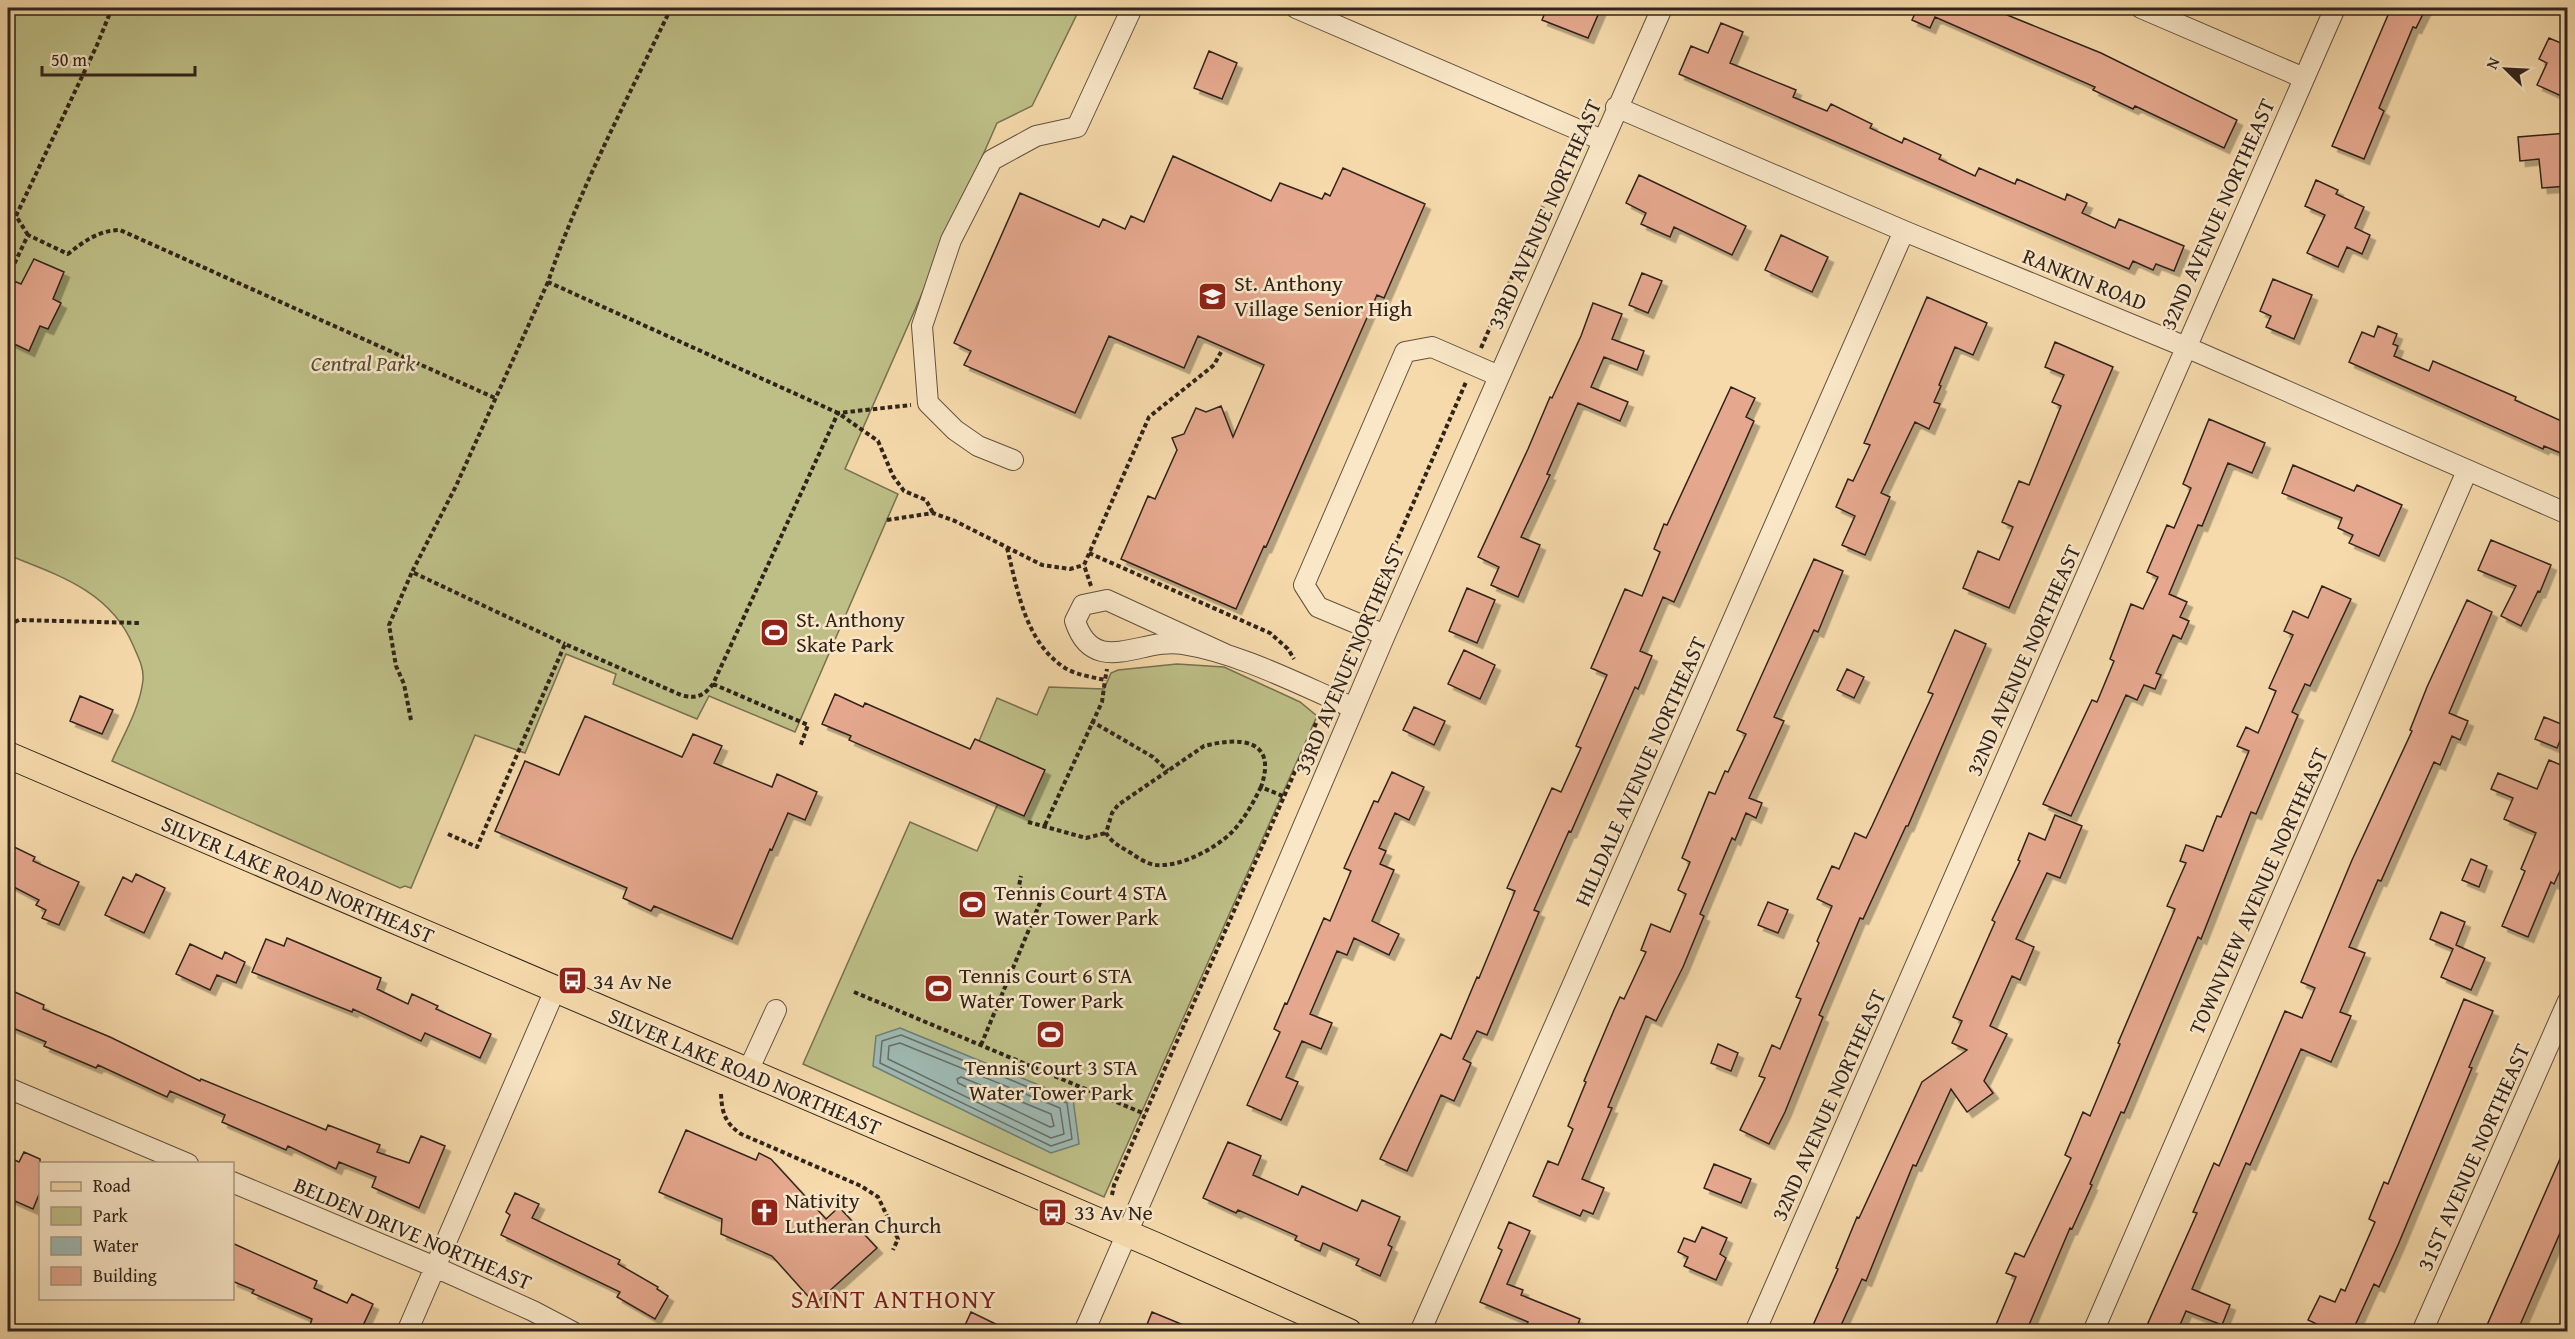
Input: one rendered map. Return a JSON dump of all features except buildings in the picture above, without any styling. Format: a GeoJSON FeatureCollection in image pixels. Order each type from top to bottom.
{"type":"FeatureCollection","features":[{"type":"Feature","properties":{"kind":"main road","name":"SILVER LAKE ROAD NORTHEAST"},"geometry":{"type":"LineString","coordinates":[[8,755],[1126,1233],[1349,1332]]}},
{"type":"Feature","properties":{"kind":"street"},"geometry":{"type":"LineString","coordinates":[[1012,460],[978,446],[955,430],[928,403],[922,326],[956,230],[992,160],[1036,136],[1077,127],[1132,8]]}},
{"type":"Feature","properties":{"kind":"street"},"geometry":{"type":"LineString","coordinates":[[1296,8],[1602,140]]}},
{"type":"Feature","properties":{"kind":"street","name":"33RD AVENUE NORTHEAST"},"geometry":{"type":"LineString","coordinates":[[1084,1332],[1384,635],[1616,107],[1662,8]]}},
{"type":"Feature","properties":{"kind":"street"},"geometry":{"type":"LineString","coordinates":[[2141,8],[2304,78]]}},
{"type":"Feature","properties":{"kind":"street","name":"32ND AVENUE NORTHEAST"},"geometry":{"type":"LineString","coordinates":[[1755,1332],[2335,8]]}},
{"type":"Feature","properties":{"kind":"street","name":"RANKIN ROAD"},"geometry":{"type":"LineString","coordinates":[[1616,107],[1904,231],[2186,346],[2568,514]]}},
{"type":"Feature","properties":{"kind":"street","name":"HILLDALE AVENUE NORTHEAST"},"geometry":{"type":"LineString","coordinates":[[1420,1332],[1904,231]]}},
{"type":"Feature","properties":{"kind":"street"},"geometry":{"type":"LineString","coordinates":[[1384,635],[1318,606],[1305,585],[1400,363],[1405,352],[1432,347],[1499,376]]}},
{"type":"Feature","properties":{"kind":"street","name":"TOWNVIEW AVENUE NORTHEAST"},"geometry":{"type":"LineString","coordinates":[[2093,1332],[2467,471]]}},
{"type":"Feature","properties":{"kind":"street"},"geometry":{"type":"LineString","coordinates":[[1227,655],[1107,600],[1083,605],[1075,621],[1080,638],[1098,651],[1122,653],[1150,645],[1180,643],[1328,686],[1354,708]]}},
{"type":"Feature","properties":{"kind":"street"},"geometry":{"type":"LineString","coordinates":[[407,1332],[555,990]]}},
{"type":"Feature","properties":{"kind":"street","name":"31ST AVENUE NORTHEAST"},"geometry":{"type":"LineString","coordinates":[[2422,1332],[2568,1001]]}},
{"type":"Feature","properties":{"kind":"street"},"geometry":{"type":"LineString","coordinates":[[748,1071],[776,1010]]}},
{"type":"Feature","properties":{"kind":"street"},"geometry":{"type":"LineString","coordinates":[[8,1088],[184,1162]]}},
{"type":"Feature","properties":{"kind":"street","name":"BELDEN DRIVE NORTHEAST"},"geometry":{"type":"LineString","coordinates":[[234,1183],[435,1267],[533,1311],[573,1332]]}},
{"type":"Feature","properties":{"kind":"path"},"geometry":{"type":"LineString","coordinates":[[112,8],[97,45],[16,216],[28,235],[68,254],[90,238],[108,230],[120,230],[495,398]]}},
{"type":"Feature","properties":{"kind":"path"},"geometry":{"type":"LineString","coordinates":[[411,720],[404,684],[396,666],[389,625],[412,572],[456,486],[548,282],[563,237],[591,173],[671,8]]}},
{"type":"Feature","properties":{"kind":"path"},"geometry":{"type":"LineString","coordinates":[[1112,1195],[1145,1114],[1284,797],[1328,686],[1360,625],[1566,151]]}},
{"type":"Feature","properties":{"kind":"path"},"geometry":{"type":"LineString","coordinates":[[8,290],[11,283],[8,277],[28,235]]}},
{"type":"Feature","properties":{"kind":"path"},"geometry":{"type":"LineString","coordinates":[[548,282],[838,413],[878,441],[893,476],[904,491],[927,500],[933,513]]}},
{"type":"Feature","properties":{"kind":"path"},"geometry":{"type":"LineString","coordinates":[[1095,601],[1084,565],[1149,417],[1214,365],[1221,352]]}},
{"type":"Feature","properties":{"kind":"path"},"geometry":{"type":"LineString","coordinates":[[838,413],[928,403]]}},
{"type":"Feature","properties":{"kind":"path"},"geometry":{"type":"LineString","coordinates":[[412,572],[566,644],[681,695],[694,698],[706,693],[713,684],[838,413]]}},
{"type":"Feature","properties":{"kind":"path"},"geometry":{"type":"LineString","coordinates":[[887,520],[933,513],[1042,564],[1070,569],[1084,565]]}},
{"type":"Feature","properties":{"kind":"path"},"geometry":{"type":"LineString","coordinates":[[1007,547],[1022,606],[1039,645],[1065,668],[1106,680]]}},
{"type":"Feature","properties":{"kind":"path"},"geometry":{"type":"LineString","coordinates":[[1089,553],[1269,633],[1288,649],[1295,660]]}},
{"type":"Feature","properties":{"kind":"path"},"geometry":{"type":"LineString","coordinates":[[8,625],[19,620],[139,623]]}},
{"type":"Feature","properties":{"kind":"path"},"geometry":{"type":"LineString","coordinates":[[448,834],[477,847],[566,644]]}},
{"type":"Feature","properties":{"kind":"path"},"geometry":{"type":"LineString","coordinates":[[1045,825],[1091,721],[1102,702],[1110,652]]}},
{"type":"Feature","properties":{"kind":"path"},"geometry":{"type":"LineString","coordinates":[[713,684],[808,725],[800,747]]}},
{"type":"Feature","properties":{"kind":"path"},"geometry":{"type":"LineString","coordinates":[[1091,721],[1153,757],[1168,771]]}},
{"type":"Feature","properties":{"kind":"path"},"geometry":{"type":"LineString","coordinates":[[1220,742],[1247,742],[1258,747],[1263,756],[1265,776],[1262,787],[1250,810],[1230,833],[1202,853],[1170,865],[1153,864],[1140,859],[1110,840],[1106,833],[1112,813],[1118,806],[1204,746],[1220,742]]}},
{"type":"Feature","properties":{"kind":"path"},"geometry":{"type":"LineString","coordinates":[[1262,787],[1284,797]]}},
{"type":"Feature","properties":{"kind":"path"},"geometry":{"type":"LineString","coordinates":[[1028,822],[1086,837],[1106,833]]}},
{"type":"Feature","properties":{"kind":"path"},"geometry":{"type":"LineString","coordinates":[[981,1045],[1042,898],[1021,890],[1019,886],[1021,876]]}},
{"type":"Feature","properties":{"kind":"path"},"geometry":{"type":"LineString","coordinates":[[854,992],[1145,1114]]}},
{"type":"Feature","properties":{"kind":"path"},"geometry":{"type":"LineString","coordinates":[[721,1094],[722,1112],[730,1126],[741,1134],[861,1186],[878,1197],[898,1239],[893,1250]]}},
{"type":"Feature","properties":{"kind":"green space","name":"Central Park"},"geometry":{"type":"Polygon","coordinates":[[[8,8],[1080,8],[1032,106],[997,123],[845,469],[898,494],[795,732],[709,696],[697,719],[613,684],[616,674],[566,654],[525,753],[475,735],[411,888],[405,886],[400,888],[112,761],[135,711],[143,680],[143,671],[133,645],[123,626],[97,598],[63,578],[8,555],[8,8]]]}},
{"type":"Feature","properties":{"kind":"green space"},"geometry":{"type":"Polygon","coordinates":[[[1177,664],[1224,667],[1300,702],[1317,716],[1104,1197],[803,1064],[910,822],[977,851],[1018,758],[979,741],[997,698],[1037,715],[1049,687],[1104,689],[1111,673],[1118,670],[1177,664]]]}},
{"type":"Feature","properties":{"kind":"water"},"geometry":{"type":"Polygon","coordinates":[[[900,1028],[1073,1099],[1079,1144],[1051,1153],[873,1066],[876,1036],[900,1028]]]}},
{"type":"Feature","properties":{"kind":"place","name":"St. Anthony Village Senior High"},"geometry":{"type":"Point","coordinates":[1213,296]}},
{"type":"Feature","properties":{"kind":"place","name":"St. Anthony Skate Park"},"geometry":{"type":"Point","coordinates":[775,632]}},
{"type":"Feature","properties":{"kind":"place","name":"Tennis Court 4 STA Water Tower Park"},"geometry":{"type":"Point","coordinates":[973,905]}},
{"type":"Feature","properties":{"kind":"place","name":"34 Av Ne"},"geometry":{"type":"Point","coordinates":[572,981]}},
{"type":"Feature","properties":{"kind":"place","name":"Tennis Court 6 STA Water Tower Park"},"geometry":{"type":"Point","coordinates":[938,988]}},
{"type":"Feature","properties":{"kind":"place","name":"Tennis Court 3 STA Water Tower Park"},"geometry":{"type":"Point","coordinates":[1051,1035]}},
{"type":"Feature","properties":{"kind":"place","name":"33 Av Ne"},"geometry":{"type":"Point","coordinates":[1053,1212]}},
{"type":"Feature","properties":{"kind":"place","name":"Nativity Lutheran Church"},"geometry":{"type":"Point","coordinates":[764,1213]}},
{"type":"Feature","properties":{"kind":"district","name":"SAINT ANTHONY"},"geometry":{"type":"Point","coordinates":[894,1298]}}]}
